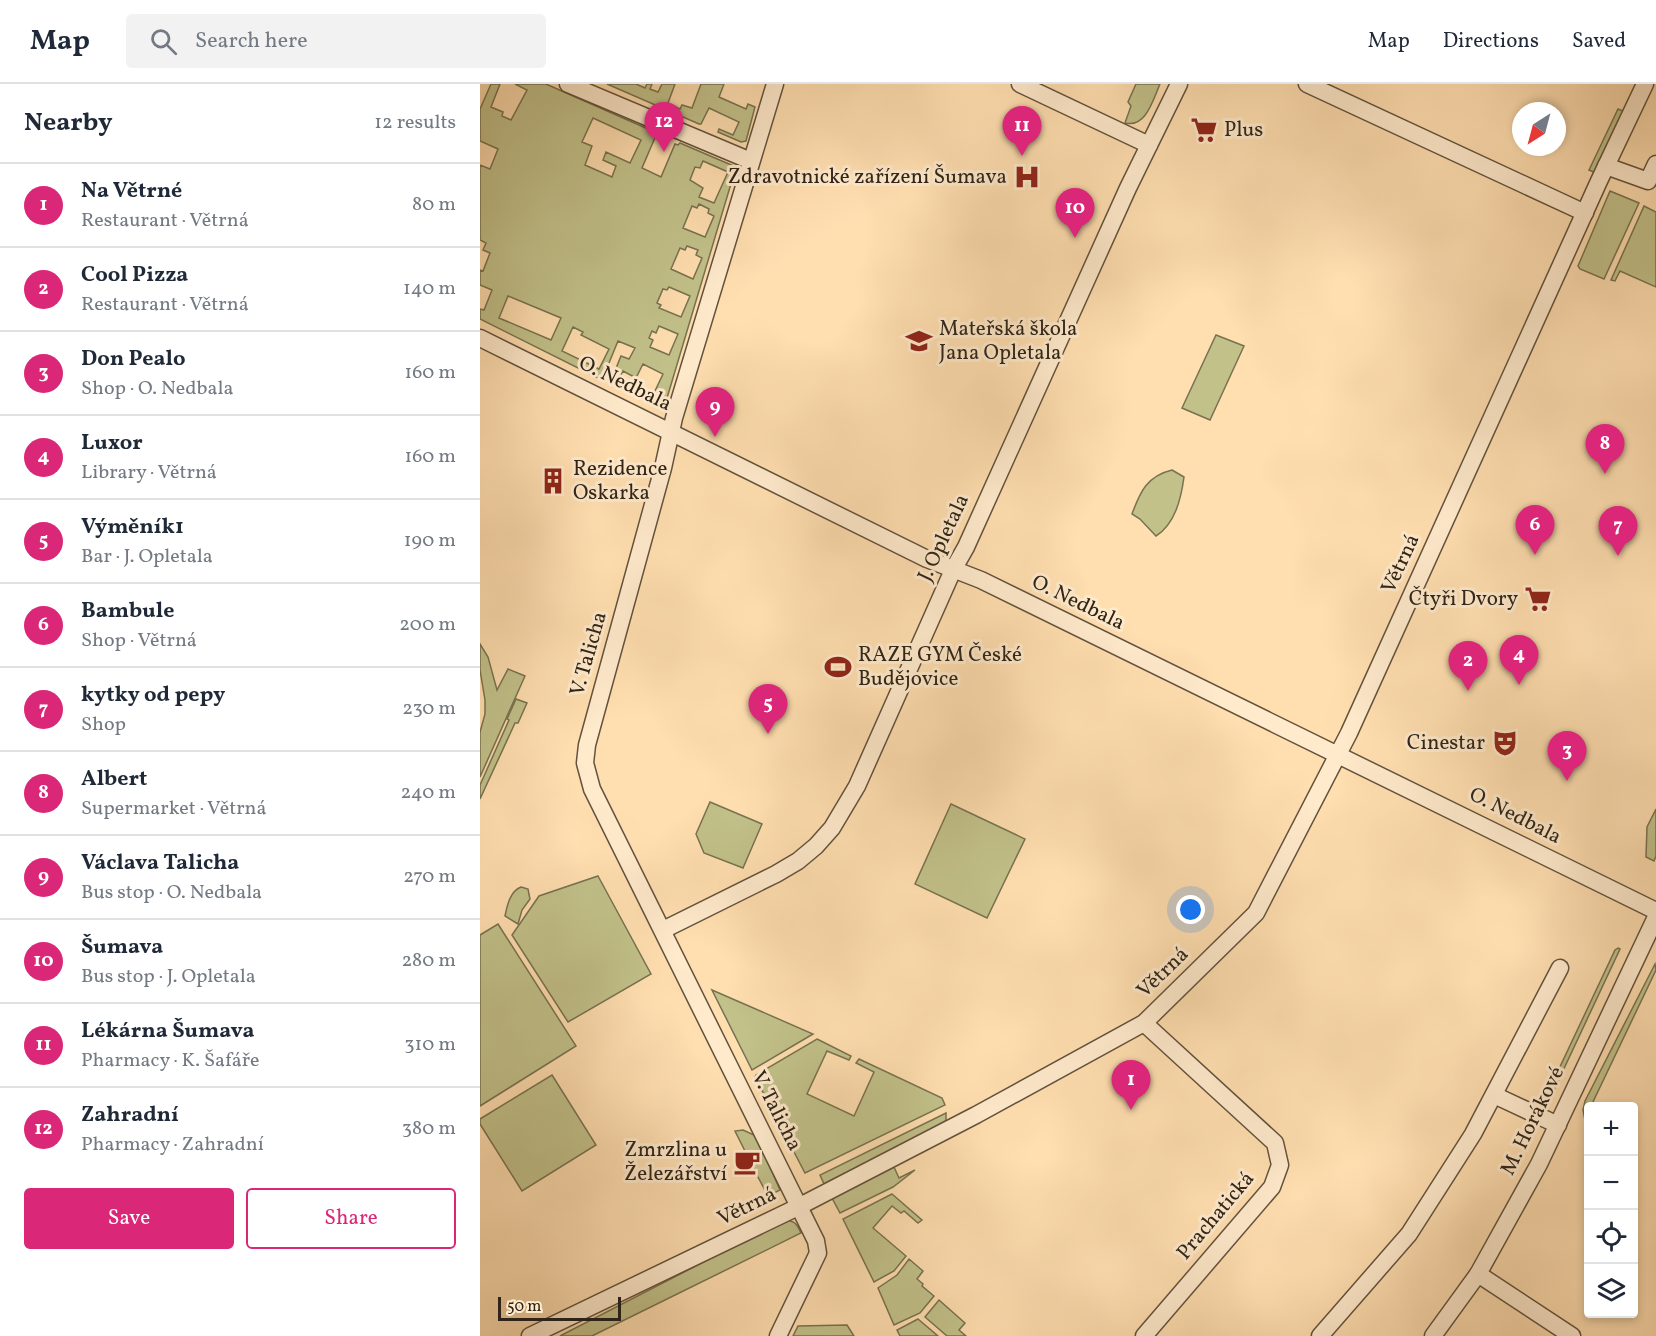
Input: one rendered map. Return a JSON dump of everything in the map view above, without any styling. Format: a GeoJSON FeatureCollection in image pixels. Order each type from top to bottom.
{"type":"FeatureCollection","features":[{"type":"Feature","properties":{"kind":"street"},"geometry":{"type":"LineString","coordinates":[[568,84],[751,161]]}},
{"type":"Feature","properties":{"kind":"street","name":"V. Talicha"},"geometry":{"type":"LineString","coordinates":[[775,84],[670,431],[663,468],[587,745],[585,763],[592,789],[816,1241],[818,1253],[778,1336]]}},
{"type":"Feature","properties":{"kind":"street"},"geometry":{"type":"LineString","coordinates":[[1020,84],[1149,145]]}},
{"type":"Feature","properties":{"kind":"street","name":"J. Opletala"},"geometry":{"type":"LineString","coordinates":[[663,930],[798,861],[832,828],[857,786],[878,742],[953,570],[966,547],[1179,84]]}},
{"type":"Feature","properties":{"kind":"street"},"geometry":{"type":"LineString","coordinates":[[1307,84],[1585,213]]}},
{"type":"Feature","properties":{"kind":"street","name":"Větrná"},"geometry":{"type":"LineString","coordinates":[[530,1336],[798,1207],[976,1115],[1144,1023],[1256,913],[1339,754],[1645,84]]}},
{"type":"Feature","properties":{"kind":"street"},"geometry":{"type":"LineString","coordinates":[[1606,166],[1648,181],[1656,164]]}},
{"type":"Feature","properties":{"kind":"street","name":"O. Nedbala"},"geometry":{"type":"LineString","coordinates":[[480,338],[927,560],[981,580],[1656,910]]}},
{"type":"Feature","properties":{"kind":"street","name":"M. Horákové"},"geometry":{"type":"LineString","coordinates":[[1433,1336],[1478,1274],[1539,1164],[1656,917]]}},
{"type":"Feature","properties":{"kind":"street"},"geometry":{"type":"LineString","coordinates":[[1320,1336],[1409,1234],[1473,1134],[1560,968]]}},
{"type":"Feature","properties":{"kind":"street","name":"Prachatická"},"geometry":{"type":"LineString","coordinates":[[1144,1023],[1275,1143],[1280,1165],[1272,1187],[1144,1336]]}},
{"type":"Feature","properties":{"kind":"street"},"geometry":{"type":"LineString","coordinates":[[1494,1095],[1558,1125]]}},
{"type":"Feature","properties":{"kind":"street"},"geometry":{"type":"LineString","coordinates":[[1478,1274],[1572,1336]]}},
{"type":"Feature","properties":{"kind":"shaded area"},"geometry":{"type":"Polygon","coordinates":[[[491,84],[500,84],[491,107],[503,112],[502,116],[511,120],[527,90],[515,84],[546,84],[657,133],[642,168],[661,177],[675,144],[680,143],[736,167],[667,398],[655,391],[663,374],[643,364],[636,378],[623,371],[615,386],[610,383],[621,356],[629,359],[635,348],[618,341],[602,380],[480,319],[480,309],[484,310],[492,290],[480,285],[480,270],[483,271],[490,253],[483,250],[486,243],[480,240],[480,165],[490,169],[498,149],[480,141],[480,109],[491,84]],[[593,118],[582,142],[592,146],[585,165],[612,177],[616,166],[603,160],[606,152],[630,163],[641,140],[593,118]],[[703,161],[700,168],[695,167],[690,180],[703,188],[699,197],[714,203],[728,172],[703,161]],[[699,204],[697,208],[692,206],[683,228],[705,237],[714,216],[708,213],[709,209],[699,204]],[[687,246],[685,250],[680,248],[671,269],[693,279],[702,258],[696,255],[698,250],[687,246]],[[669,287],[667,290],[663,289],[657,303],[661,305],[659,308],[681,317],[690,296],[669,287]],[[508,296],[499,318],[551,340],[561,318],[508,296]],[[659,326],[656,333],[652,331],[649,338],[653,340],[650,347],[669,355],[678,334],[659,326]],[[573,327],[562,351],[599,369],[609,349],[581,335],[583,332],[573,327]]]}},
{"type":"Feature","properties":{"kind":"shaded area"},"geometry":{"type":"Polygon","coordinates":[[[607,84],[636,84],[645,88],[647,84],[652,84],[650,89],[658,92],[662,84],[675,84],[668,103],[680,109],[682,105],[692,108],[701,84],[724,84],[719,97],[746,109],[748,104],[755,107],[746,141],[741,142],[718,132],[719,129],[733,135],[739,122],[709,108],[699,124],[607,84]]]}},
{"type":"Feature","properties":{"kind":"shaded area"},"geometry":{"type":"Polygon","coordinates":[[[1136,84],[1160,84],[1143,117],[1132,123],[1125,123],[1131,106],[1128,102],[1136,84]]]}},
{"type":"Feature","properties":{"kind":"shaded area"},"geometry":{"type":"Polygon","coordinates":[[[1618,109],[1625,112],[1596,173],[1589,170],[1618,109]]]}},
{"type":"Feature","properties":{"kind":"shaded area"},"geometry":{"type":"Polygon","coordinates":[[[1610,191],[1639,203],[1604,279],[1578,266],[1610,191]]]}},
{"type":"Feature","properties":{"kind":"shaded area"},"geometry":{"type":"Polygon","coordinates":[[[1644,206],[1656,212],[1656,287],[1620,271],[1615,281],[1611,280],[1644,206]]]}},
{"type":"Feature","properties":{"kind":"shaded area"},"geometry":{"type":"Polygon","coordinates":[[[1216,335],[1244,346],[1210,420],[1182,408],[1216,335]]]}},
{"type":"Feature","properties":{"kind":"shaded area"},"geometry":{"type":"Polygon","coordinates":[[[1172,470],[1184,477],[1181,494],[1168,525],[1156,536],[1132,514],[1138,499],[1150,481],[1172,470]]]}},
{"type":"Feature","properties":{"kind":"shaded area"},"geometry":{"type":"Polygon","coordinates":[[[480,644],[488,657],[497,690],[508,669],[525,676],[480,777],[480,732],[485,714],[485,700],[480,670],[480,644]]]}},
{"type":"Feature","properties":{"kind":"shaded area"},"geometry":{"type":"Polygon","coordinates":[[[516,699],[527,703],[518,723],[515,723],[480,799],[480,785],[516,699]]]}},
{"type":"Feature","properties":{"kind":"shaded area"},"geometry":{"type":"Polygon","coordinates":[[[710,802],[762,824],[743,868],[704,853],[696,834],[710,802]]]}},
{"type":"Feature","properties":{"kind":"shaded area"},"geometry":{"type":"Polygon","coordinates":[[[951,804],[1025,839],[987,918],[915,884],[951,804]]]}},
{"type":"Feature","properties":{"kind":"shaded area"},"geometry":{"type":"Polygon","coordinates":[[[1656,809],[1656,856],[1654,861],[1646,857],[1647,827],[1656,809]]]}},
{"type":"Feature","properties":{"kind":"shaded area"},"geometry":{"type":"Polygon","coordinates":[[[598,876],[651,974],[568,1022],[512,935],[539,896],[598,876]]]}},
{"type":"Feature","properties":{"kind":"shaded area"},"geometry":{"type":"Polygon","coordinates":[[[521,887],[528,889],[530,899],[522,910],[518,924],[505,916],[512,895],[521,887]]]}},
{"type":"Feature","properties":{"kind":"shaded area"},"geometry":{"type":"Polygon","coordinates":[[[498,924],[576,1046],[480,1106],[480,935],[498,924]]]}},
{"type":"Feature","properties":{"kind":"shaded area"},"geometry":{"type":"Polygon","coordinates":[[[1620,949],[1546,1107],[1542,1105],[1615,950],[1620,949]]]}},
{"type":"Feature","properties":{"kind":"shaded area"},"geometry":{"type":"Polygon","coordinates":[[[1655,964],[1656,970],[1593,1102],[1585,1101],[1655,964]]]}},
{"type":"Feature","properties":{"kind":"shaded area"},"geometry":{"type":"Polygon","coordinates":[[[712,990],[813,1034],[752,1070],[712,990]]]}},
{"type":"Feature","properties":{"kind":"shaded area"},"geometry":{"type":"Polygon","coordinates":[[[817,1039],[851,1056],[849,1060],[827,1051],[807,1094],[854,1116],[874,1072],[856,1063],[859,1059],[942,1098],[945,1105],[805,1173],[755,1077],[817,1039]]]}},
{"type":"Feature","properties":{"kind":"shaded area"},"geometry":{"type":"Polygon","coordinates":[[[552,1075],[596,1145],[522,1191],[480,1124],[480,1119],[552,1075]]]}},
{"type":"Feature","properties":{"kind":"shaded area"},"geometry":{"type":"Polygon","coordinates":[[[946,1113],[944,1123],[824,1184],[820,1175],[946,1113]]]}},
{"type":"Feature","properties":{"kind":"shaded area"},"geometry":{"type":"Polygon","coordinates":[[[743,1130],[754,1135],[763,1151],[748,1157],[735,1131],[743,1130]]]}},
{"type":"Feature","properties":{"kind":"shaded area"},"geometry":{"type":"Polygon","coordinates":[[[764,1153],[780,1190],[768,1196],[749,1160],[764,1153]]]}},
{"type":"Feature","properties":{"kind":"shaded area"},"geometry":{"type":"Polygon","coordinates":[[[894,1167],[899,1178],[915,1170],[893,1187],[840,1213],[832,1198],[894,1167]]]}},
{"type":"Feature","properties":{"kind":"shaded area"},"geometry":{"type":"Polygon","coordinates":[[[892,1194],[922,1220],[918,1223],[904,1211],[901,1213],[892,1206],[873,1228],[906,1256],[894,1271],[874,1282],[843,1219],[892,1194]]]}},
{"type":"Feature","properties":{"kind":"shaded area"},"geometry":{"type":"Polygon","coordinates":[[[785,1220],[795,1224],[801,1233],[592,1336],[560,1336],[785,1220]]]}},
{"type":"Feature","properties":{"kind":"shaded area"},"geometry":{"type":"Polygon","coordinates":[[[909,1259],[923,1271],[917,1279],[934,1296],[920,1313],[894,1325],[878,1288],[897,1275],[909,1259]]]}},
{"type":"Feature","properties":{"kind":"shaded area"},"geometry":{"type":"Polygon","coordinates":[[[939,1300],[965,1323],[959,1330],[966,1336],[947,1336],[925,1317],[939,1300]]]}},
{"type":"Feature","properties":{"kind":"shaded area"},"geometry":{"type":"Polygon","coordinates":[[[918,1319],[938,1336],[900,1336],[897,1330],[918,1319]]]}},
{"type":"Feature","properties":{"kind":"shaded area"},"geometry":{"type":"Polygon","coordinates":[[[847,1325],[854,1336],[793,1336],[798,1326],[847,1325]]]}},
{"type":"Feature","properties":{"kind":"place","name":"Plus"},"geometry":{"type":"Point","coordinates":[1204,130]}},
{"type":"Feature","properties":{"kind":"place","name":"Zahradní"},"geometry":{"type":"Point","coordinates":[664,152]}},
{"type":"Feature","properties":{"kind":"place","name":"Lékárna Šumava"},"geometry":{"type":"Point","coordinates":[1022,156]}},
{"type":"Feature","properties":{"kind":"place","name":"Zdravotnické zařízení Šumava"},"geometry":{"type":"Point","coordinates":[1027,177]}},
{"type":"Feature","properties":{"kind":"place","name":"Šumava"},"geometry":{"type":"Point","coordinates":[1075,238]}},
{"type":"Feature","properties":{"kind":"place","name":"Mateřská škola Jana Opletala"},"geometry":{"type":"Point","coordinates":[919,341]}},
{"type":"Feature","properties":{"kind":"place","name":"Václava Talicha"},"geometry":{"type":"Point","coordinates":[715,437]}},
{"type":"Feature","properties":{"kind":"place","name":"Albert"},"geometry":{"type":"Point","coordinates":[1605,474]}},
{"type":"Feature","properties":{"kind":"place","name":"Rezidence Oskarka"},"geometry":{"type":"Point","coordinates":[553,481]}},
{"type":"Feature","properties":{"kind":"place","name":"Bambule"},"geometry":{"type":"Point","coordinates":[1535,555]}},
{"type":"Feature","properties":{"kind":"place","name":"kytky od pepy"},"geometry":{"type":"Point","coordinates":[1618,556]}},
{"type":"Feature","properties":{"kind":"place","name":"Čtyři Dvory"},"geometry":{"type":"Point","coordinates":[1538,599]}},
{"type":"Feature","properties":{"kind":"place","name":"RAZE GYM České Budějovice"},"geometry":{"type":"Point","coordinates":[838,667]}},
{"type":"Feature","properties":{"kind":"place","name":"Luxor"},"geometry":{"type":"Point","coordinates":[1519,685]}},
{"type":"Feature","properties":{"kind":"place","name":"Cool Pizza"},"geometry":{"type":"Point","coordinates":[1468,691]}},
{"type":"Feature","properties":{"kind":"place","name":"Výměník1"},"geometry":{"type":"Point","coordinates":[768,734]}},
{"type":"Feature","properties":{"kind":"place","name":"Cinestar"},"geometry":{"type":"Point","coordinates":[1505,743]}},
{"type":"Feature","properties":{"kind":"place","name":"Don Pealo"},"geometry":{"type":"Point","coordinates":[1567,781]}},
{"type":"Feature","properties":{"kind":"place","name":"Na Větrné"},"geometry":{"type":"Point","coordinates":[1131,1110]}},
{"type":"Feature","properties":{"kind":"place","name":"Zmrzlina u Železářství"},"geometry":{"type":"Point","coordinates":[747,1162]}}]}
